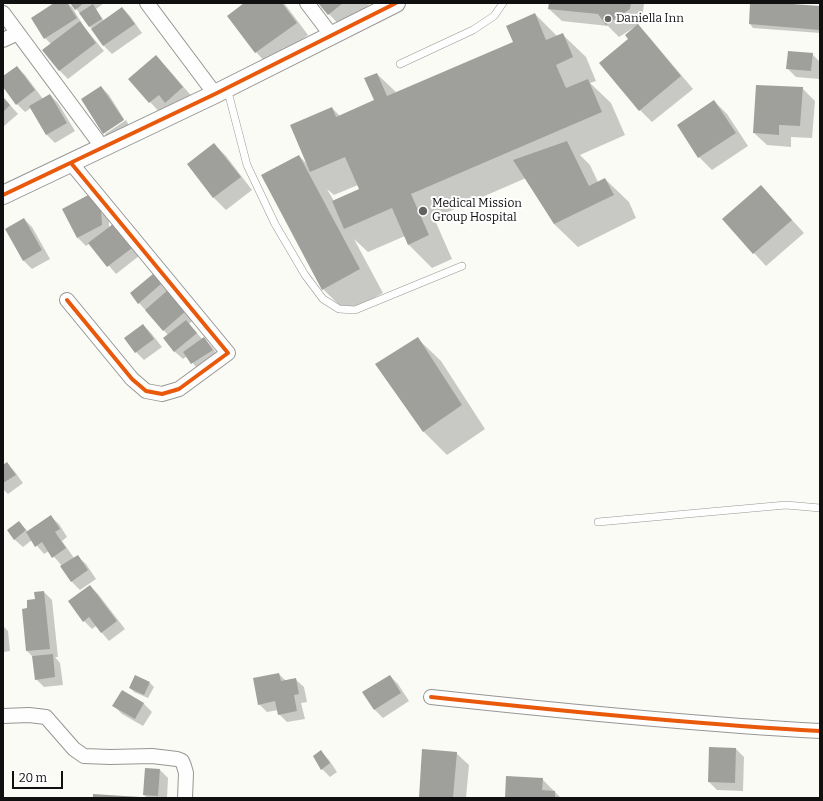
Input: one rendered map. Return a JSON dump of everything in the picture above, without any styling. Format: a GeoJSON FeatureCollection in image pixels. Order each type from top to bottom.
{"type":"FeatureCollection","features":[{"type":"Feature","properties":{"kind":"street"},"geometry":{"type":"LineString","coordinates":[[147,3],[221,91]]}},
{"type":"Feature","properties":{"kind":"street"},"geometry":{"type":"LineString","coordinates":[[307,3],[332,36]]}},
{"type":"Feature","properties":{"kind":"street"},"geometry":{"type":"LineString","coordinates":[[3,195],[221,91],[396,3]]}},
{"type":"Feature","properties":{"kind":"street"},"geometry":{"type":"LineString","coordinates":[[3,13],[103,148]]}},
{"type":"Feature","properties":{"kind":"street"},"geometry":{"type":"LineString","coordinates":[[3,40],[18,33]]}},
{"type":"Feature","properties":{"kind":"street"},"geometry":{"type":"LineString","coordinates":[[67,300],[132,379],[146,391],[162,394],[179,389],[228,353],[71,163]]}},
{"type":"Feature","properties":{"kind":"street"},"geometry":{"type":"LineString","coordinates":[[431,697],[590,714],[820,731]]}},
{"type":"Feature","properties":{"kind":"street"},"geometry":{"type":"LineString","coordinates":[[3,716],[30,715],[46,717],[74,749],[84,756],[152,756],[182,761],[186,773],[185,798]]}},
{"type":"Feature","properties":{"kind":"lane"},"geometry":{"type":"LineString","coordinates":[[400,64],[473,30],[494,16],[503,3]]}},
{"type":"Feature","properties":{"kind":"lane"},"geometry":{"type":"LineString","coordinates":[[221,91],[248,165],[275,224],[305,275],[323,299],[339,309],[354,310],[462,266]]}},
{"type":"Feature","properties":{"kind":"lane"},"geometry":{"type":"LineString","coordinates":[[598,522],[786,505],[820,508]]}},
{"type":"Feature","properties":{"kind":"building"},"geometry":{"type":"Polygon","coordinates":[[[54,3],[67,3],[77,18],[44,39],[31,18],[54,3]]]}},
{"type":"Feature","properties":{"kind":"building"},"geometry":{"type":"Polygon","coordinates":[[[70,3],[84,3],[75,10],[70,3]]]}},
{"type":"Feature","properties":{"kind":"building"},"geometry":{"type":"Polygon","coordinates":[[[244,3],[282,3],[297,23],[255,53],[227,16],[244,3]]]}},
{"type":"Feature","properties":{"kind":"building"},"geometry":{"type":"Polygon","coordinates":[[[318,3],[343,3],[328,15],[318,3]]]}},
{"type":"Feature","properties":{"kind":"building","name":"Daniella Inn"},"geometry":{"type":"Polygon","coordinates":[[[549,3],[631,3],[630,9],[606,25],[598,14],[548,9],[549,3]]]}},
{"type":"Feature","properties":{"kind":"building"},"geometry":{"type":"Polygon","coordinates":[[[750,3],[779,3],[820,6],[820,30],[749,24],[750,3]]]}},
{"type":"Feature","properties":{"kind":"building"},"geometry":{"type":"Polygon","coordinates":[[[93,4],[102,19],[89,27],[79,13],[93,4]]]}},
{"type":"Feature","properties":{"kind":"building"},"geometry":{"type":"Polygon","coordinates":[[[122,7],[135,24],[103,46],[91,29],[122,7]]]}},
{"type":"Feature","properties":{"kind":"building"},"geometry":{"type":"Polygon","coordinates":[[[535,13],[546,40],[563,33],[573,57],[556,65],[566,88],[588,79],[602,112],[411,194],[429,235],[408,245],[392,208],[344,229],[332,201],[359,189],[345,157],[310,172],[290,125],[332,107],[336,117],[374,100],[364,78],[377,73],[387,96],[513,42],[506,26],[535,13]]]}},
{"type":"Feature","properties":{"kind":"building"},"geometry":{"type":"Polygon","coordinates":[[[80,21],[96,43],[59,71],[42,50],[80,21]]]}},
{"type":"Feature","properties":{"kind":"building"},"geometry":{"type":"Polygon","coordinates":[[[638,24],[681,76],[639,111],[599,63],[628,39],[625,35],[638,24]]]}},
{"type":"Feature","properties":{"kind":"building"},"geometry":{"type":"Polygon","coordinates":[[[788,51],[813,53],[811,71],[786,69],[788,51]]]}},
{"type":"Feature","properties":{"kind":"building"},"geometry":{"type":"Polygon","coordinates":[[[156,55],[183,87],[165,103],[159,95],[149,103],[128,79],[156,55]]]}},
{"type":"Feature","properties":{"kind":"building"},"geometry":{"type":"Polygon","coordinates":[[[17,66],[35,90],[16,105],[3,87],[3,76],[17,66]]]}},
{"type":"Feature","properties":{"kind":"building"},"geometry":{"type":"Polygon","coordinates":[[[756,85],[803,87],[800,126],[779,125],[779,135],[753,133],[756,85]]]}},
{"type":"Feature","properties":{"kind":"building"},"geometry":{"type":"Polygon","coordinates":[[[101,86],[124,120],[103,134],[81,99],[101,86]]]}},
{"type":"Feature","properties":{"kind":"building"},"geometry":{"type":"Polygon","coordinates":[[[50,94],[67,123],[46,135],[29,106],[50,94]]]}},
{"type":"Feature","properties":{"kind":"building"},"geometry":{"type":"Polygon","coordinates":[[[3,97],[10,105],[3,112],[3,97]]]}},
{"type":"Feature","properties":{"kind":"building"},"geometry":{"type":"Polygon","coordinates":[[[714,100],[736,133],[698,158],[677,125],[714,100]]]}},
{"type":"Feature","properties":{"kind":"building"},"geometry":{"type":"Polygon","coordinates":[[[567,141],[589,186],[605,178],[614,195],[554,224],[513,160],[567,141]]]}},
{"type":"Feature","properties":{"kind":"building"},"geometry":{"type":"Polygon","coordinates":[[[214,143],[241,177],[213,198],[187,164],[214,143]]]}},
{"type":"Feature","properties":{"kind":"building"},"geometry":{"type":"Polygon","coordinates":[[[299,155],[360,269],[322,290],[261,175],[299,155]]]}},
{"type":"Feature","properties":{"kind":"building"},"geometry":{"type":"Polygon","coordinates":[[[761,185],[792,220],[753,254],[722,219],[761,185]]]}},
{"type":"Feature","properties":{"kind":"building"},"geometry":{"type":"Polygon","coordinates":[[[92,193],[101,210],[102,225],[77,238],[62,209],[92,193]]]}},
{"type":"Feature","properties":{"kind":"building"},"geometry":{"type":"Polygon","coordinates":[[[24,218],[42,250],[23,261],[5,229],[24,218]]]}},
{"type":"Feature","properties":{"kind":"building"},"geometry":{"type":"Polygon","coordinates":[[[113,224],[132,248],[107,267],[88,243],[113,224]]]}},
{"type":"Feature","properties":{"kind":"building"},"geometry":{"type":"Polygon","coordinates":[[[153,274],[161,284],[138,304],[130,293],[153,274]]]}},
{"type":"Feature","properties":{"kind":"building"},"geometry":{"type":"Polygon","coordinates":[[[168,290],[186,311],[163,331],[145,310],[168,290]]]}},
{"type":"Feature","properties":{"kind":"building"},"geometry":{"type":"Polygon","coordinates":[[[186,320],[197,333],[174,352],[163,338],[186,320]]]}},
{"type":"Feature","properties":{"kind":"building"},"geometry":{"type":"Polygon","coordinates":[[[143,324],[154,339],[135,353],[124,338],[143,324]]]}},
{"type":"Feature","properties":{"kind":"building"},"geometry":{"type":"Polygon","coordinates":[[[204,337],[213,350],[191,364],[183,352],[204,337]]]}},
{"type":"Feature","properties":{"kind":"building"},"geometry":{"type":"Polygon","coordinates":[[[418,337],[462,405],[423,432],[375,364],[418,337]]]}},
{"type":"Feature","properties":{"kind":"building"},"geometry":{"type":"Polygon","coordinates":[[[7,462],[16,475],[3,483],[3,465],[7,462]]]}},
{"type":"Feature","properties":{"kind":"building"},"geometry":{"type":"Polygon","coordinates":[[[51,515],[60,529],[55,532],[66,548],[52,558],[42,542],[35,547],[26,532],[51,515]]]}},
{"type":"Feature","properties":{"kind":"building"},"geometry":{"type":"Polygon","coordinates":[[[19,521],[26,530],[14,540],[7,530],[19,521]]]}},
{"type":"Feature","properties":{"kind":"building"},"geometry":{"type":"Polygon","coordinates":[[[78,555],[88,570],[71,582],[60,566],[78,555]]]}},
{"type":"Feature","properties":{"kind":"building"},"geometry":{"type":"Polygon","coordinates":[[[90,585],[117,621],[101,633],[89,617],[83,622],[68,601],[90,585]]]}},
{"type":"Feature","properties":{"kind":"building"},"geometry":{"type":"Polygon","coordinates":[[[44,591],[50,649],[26,651],[22,609],[27,608],[27,600],[35,599],[34,592],[44,591]]]}},
{"type":"Feature","properties":{"kind":"building"},"geometry":{"type":"Polygon","coordinates":[[[53,654],[55,677],[35,680],[32,656],[53,654]]]}},
{"type":"Feature","properties":{"kind":"building"},"geometry":{"type":"Polygon","coordinates":[[[279,673],[281,681],[296,678],[299,694],[294,695],[297,711],[278,715],[275,701],[258,705],[253,678],[279,673]]]}},
{"type":"Feature","properties":{"kind":"building"},"geometry":{"type":"Polygon","coordinates":[[[135,675],[150,682],[144,695],[129,688],[135,675]]]}},
{"type":"Feature","properties":{"kind":"building"},"geometry":{"type":"Polygon","coordinates":[[[390,675],[401,693],[374,710],[362,692],[390,675]]]}},
{"type":"Feature","properties":{"kind":"building"},"geometry":{"type":"Polygon","coordinates":[[[122,690],[144,703],[135,719],[112,706],[122,690]]]}},
{"type":"Feature","properties":{"kind":"building"},"geometry":{"type":"Polygon","coordinates":[[[709,747],[736,748],[735,783],[708,782],[709,747]]]}},
{"type":"Feature","properties":{"kind":"building"},"geometry":{"type":"Polygon","coordinates":[[[422,749],[457,752],[453,798],[419,798],[422,749]]]}},
{"type":"Feature","properties":{"kind":"building"},"geometry":{"type":"Polygon","coordinates":[[[321,750],[330,763],[321,770],[313,756],[321,750]]]}},
{"type":"Feature","properties":{"kind":"building"},"geometry":{"type":"Polygon","coordinates":[[[145,768],[160,769],[158,796],[143,795],[145,768]]]}},
{"type":"Feature","properties":{"kind":"building"},"geometry":{"type":"Polygon","coordinates":[[[506,776],[543,778],[542,790],[555,791],[555,798],[505,798],[506,776]]]}},
{"type":"Feature","properties":{"kind":"building"},"geometry":{"type":"Polygon","coordinates":[[[93,794],[140,797],[140,798],[93,798],[93,794]]]}},
{"type":"Feature","properties":{"kind":"cycle path"},"geometry":{"type":"LineString","coordinates":[[3,195],[215,94],[396,3]]}},
{"type":"Feature","properties":{"kind":"cycle path"},"geometry":{"type":"LineString","coordinates":[[67,300],[132,379],[146,391],[162,394],[179,389],[228,353],[71,163]]}},
{"type":"Feature","properties":{"kind":"cycle path"},"geometry":{"type":"LineString","coordinates":[[431,697],[626,717],[820,731]]}},
{"type":"Feature","properties":{"kind":"place","name":"Daniella Inn"},"geometry":{"type":"Point","coordinates":[608,19]}},
{"type":"Feature","properties":{"kind":"place","name":"Medical Mission Group Hospital"},"geometry":{"type":"Point","coordinates":[423,211]}}]}
